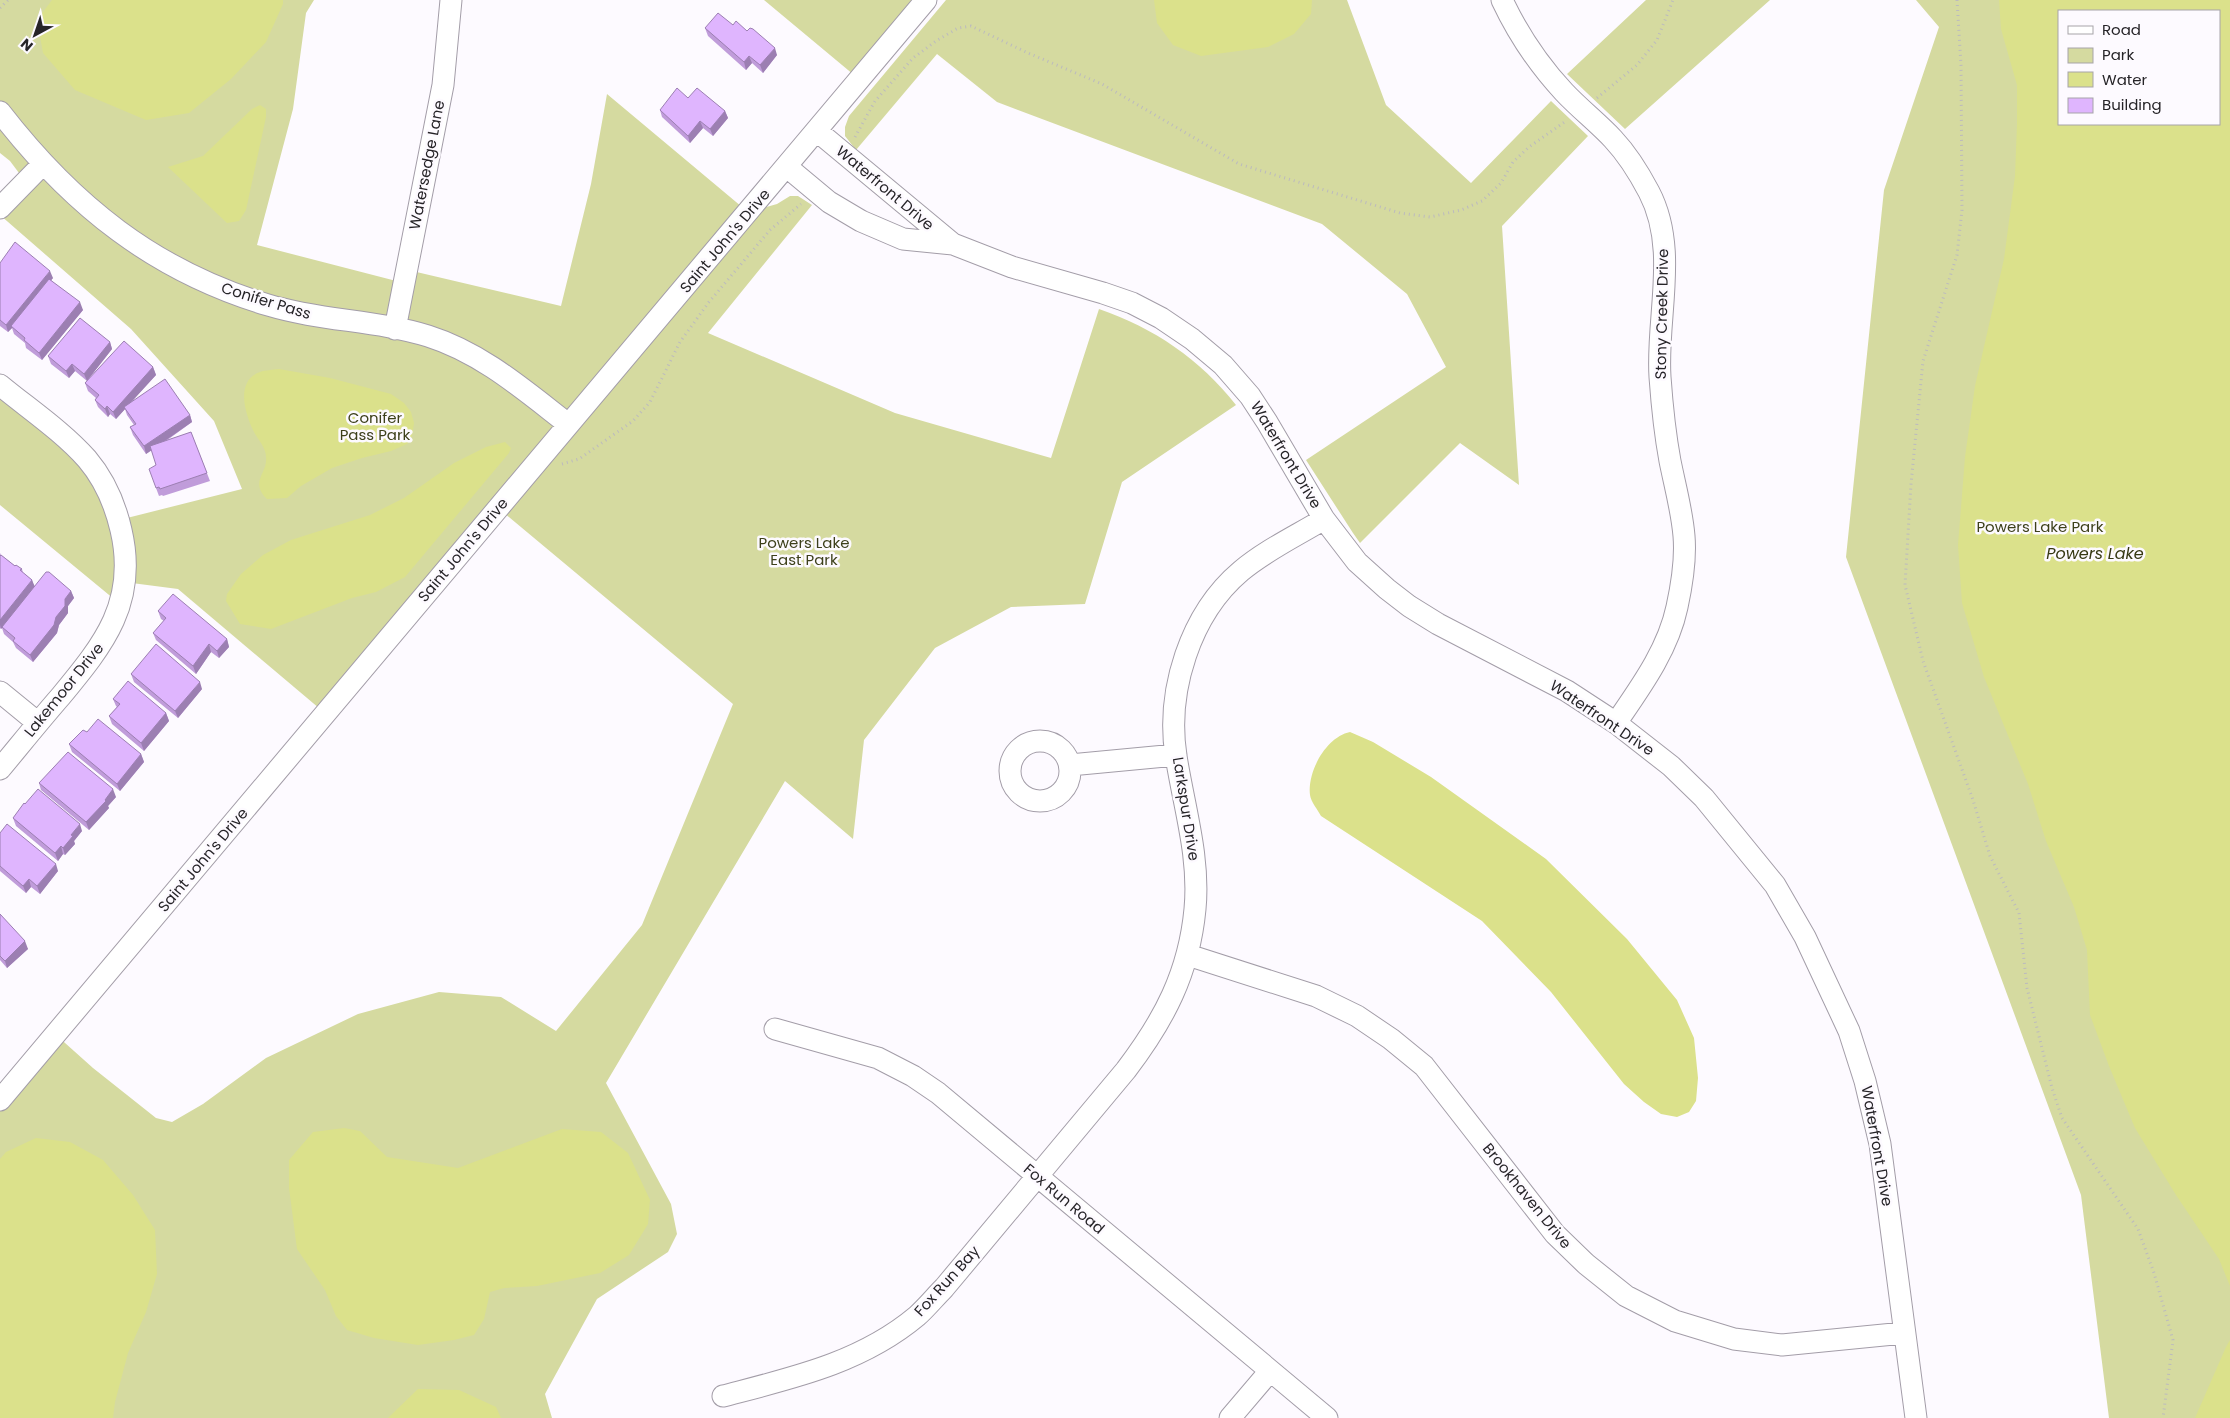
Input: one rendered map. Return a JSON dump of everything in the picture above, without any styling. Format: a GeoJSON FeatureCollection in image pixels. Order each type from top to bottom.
{"type":"FeatureCollection","features":[{"type":"Feature","properties":{"kind":"street","name":"Watersedge Lane"},"geometry":{"type":"LineString","coordinates":[[395,329],[443,85],[451,0]]}},
{"type":"Feature","properties":{"kind":"street","name":"Saint John's Drive"},"geometry":{"type":"LineString","coordinates":[[0,1100],[568,424],[818,131],[926,0]]}},
{"type":"Feature","properties":{"kind":"street","name":"Stony Creek Drive"},"geometry":{"type":"LineString","coordinates":[[1502,0],[1515,28],[1535,58],[1582,111],[1613,140],[1634,165],[1651,194],[1661,226],[1665,257],[1660,336],[1660,377],[1670,458],[1684,536],[1683,573],[1677,609],[1664,647],[1639,690],[1616,723]]}},
{"type":"Feature","properties":{"kind":"street","name":"Conifer Pass"},"geometry":{"type":"LineString","coordinates":[[0,112],[43,164],[109,225],[192,276],[234,294],[308,316],[428,336],[485,361],[568,424]]}},
{"type":"Feature","properties":{"kind":"street","name":"Waterfront Drive"},"geometry":{"type":"LineString","coordinates":[[818,131],[953,244]]}},
{"type":"Feature","properties":{"kind":"street"},"geometry":{"type":"LineString","coordinates":[[0,208],[43,164]]}},
{"type":"Feature","properties":{"kind":"street","name":"Waterfront Drive"},"geometry":{"type":"LineString","coordinates":[[787,167],[829,202],[861,221],[904,239],[953,244],[1012,267],[1132,303],[1161,318],[1192,339],[1223,365],[1250,396],[1324,519],[1357,562],[1409,606],[1567,691],[1616,723],[1672,766],[1704,798],[1775,886],[1806,937],[1849,1031],[1866,1081],[1880,1144],[1916,1418]]}},
{"type":"Feature","properties":{"kind":"street","name":"Lakemoor Drive"},"geometry":{"type":"LineString","coordinates":[[0,385],[73,445],[92,466],[108,491],[115,507],[125,551],[123,592],[110,631],[94,657],[0,769]]}},
{"type":"Feature","properties":{"kind":"street","name":"Larkspur Drive"},"geometry":{"type":"LineString","coordinates":[[1037,1176],[1126,1070],[1150,1038],[1172,1000],[1188,955],[1195,908],[1195,866],[1191,832],[1176,755],[1174,719],[1177,685],[1187,647],[1209,607],[1240,572],[1266,553],[1324,519]]}},
{"type":"Feature","properties":{"kind":"street"},"geometry":{"type":"LineString","coordinates":[[0,692],[38,723]]}},
{"type":"Feature","properties":{"kind":"street"},"geometry":{"type":"LineString","coordinates":[[1070,765],[1176,755]]}},
{"type":"Feature","properties":{"kind":"street","name":"Brookhaven Drive"},"geometry":{"type":"LineString","coordinates":[[1188,955],[1316,996],[1357,1016],[1391,1039],[1424,1066],[1555,1234],[1586,1264],[1626,1296],[1674,1321],[1734,1339],[1782,1345],[1904,1333]]}},
{"type":"Feature","properties":{"kind":"street","name":"Fox Run Road"},"geometry":{"type":"LineString","coordinates":[[774,1029],[878,1058],[914,1076],[938,1092],[1327,1418]]}},
{"type":"Feature","properties":{"kind":"street","name":"Fox Run Bay"},"geometry":{"type":"LineString","coordinates":[[724,1396],[808,1374],[852,1357],[888,1336],[918,1315],[944,1288],[1037,1176]]}},
{"type":"Feature","properties":{"kind":"street"},"geometry":{"type":"LineString","coordinates":[[1230,1418],[1270,1371]]}},
{"type":"Feature","properties":{"kind":"path"},"geometry":{"type":"LineString","coordinates":[[0,8],[8,0]]}},
{"type":"Feature","properties":{"kind":"path"},"geometry":{"type":"LineString","coordinates":[[843,152],[860,131],[875,101],[913,58],[958,28],[971,26],[1028,53],[1102,84],[1239,164],[1400,214],[1430,217],[1461,210],[1482,201],[1501,183],[1513,162],[1529,147],[1582,111],[1637,65],[1657,40],[1673,0]]}},
{"type":"Feature","properties":{"kind":"path"},"geometry":{"type":"LineString","coordinates":[[1957,0],[1961,64],[1962,210],[1957,255],[1923,361],[1911,484],[1905,585],[1923,661],[1973,800],[1990,856],[2019,913],[2027,988],[2052,1088],[2062,1118],[2138,1229],[2154,1273],[2173,1340],[2163,1418]]}},
{"type":"Feature","properties":{"kind":"path"},"geometry":{"type":"LineString","coordinates":[[546,451],[564,465],[578,459],[633,421],[650,402],[680,342],[709,302],[770,230],[801,204],[814,189]]}},
{"type":"Feature","properties":{"kind":"green space"},"geometry":{"type":"Polygon","coordinates":[[[0,0],[314,0],[306,13],[293,109],[257,245],[404,283],[408,270],[561,306],[591,184],[607,94],[748,212],[777,204],[790,196],[798,196],[812,205],[708,333],[895,413],[1051,458],[1099,309],[1139,326],[1175,347],[1207,373],[1236,405],[1122,482],[1085,604],[1011,607],[935,648],[864,740],[853,839],[785,781],[606,1083],[671,1204],[677,1234],[668,1252],[597,1299],[545,1394],[552,1418],[0,1418],[0,1100],[55,1034],[93,1068],[156,1118],[172,1122],[203,1104],[266,1058],[358,1014],[439,992],[501,997],[556,1031],[642,925],[733,704],[498,508],[326,714],[178,589],[124,582],[120,604],[0,505],[0,385],[73,445],[119,520],[242,489],[214,421],[131,329],[0,215],[25,181],[10,161],[0,153],[0,0]]]}},
{"type":"Feature","properties":{"kind":"green space"},"geometry":{"type":"Polygon","coordinates":[[[764,0],[926,0],[860,80],[764,0]]]}},
{"type":"Feature","properties":{"kind":"green space"},"geometry":{"type":"Polygon","coordinates":[[[946,0],[1347,0],[1386,105],[1471,183],[1551,101],[1588,136],[1502,226],[1519,485],[1460,443],[1360,543],[1306,460],[1446,367],[1407,294],[1322,224],[997,102],[937,54],[856,150],[845,136],[845,127],[849,116],[946,0]]]}},
{"type":"Feature","properties":{"kind":"green space"},"geometry":{"type":"Polygon","coordinates":[[[1646,0],[1770,0],[1625,129],[1567,74],[1646,0]]]}},
{"type":"Feature","properties":{"kind":"green space","name":"Powers Lake"},"geometry":{"type":"Polygon","coordinates":[[[1916,0],[2230,0],[2230,1418],[2109,1418],[2081,1195],[1846,557],[1884,190],[1939,27],[1916,0]]]}},
{"type":"Feature","properties":{"kind":"water"},"geometry":{"type":"Polygon","coordinates":[[[52,0],[283,0],[283,4],[266,42],[231,79],[189,113],[146,120],[75,90],[43,53],[37,20],[52,0]]]}},
{"type":"Feature","properties":{"kind":"water"},"geometry":{"type":"Polygon","coordinates":[[[1154,0],[1312,0],[1311,14],[1294,34],[1268,47],[1201,56],[1173,45],[1157,23],[1154,0]]]}},
{"type":"Feature","properties":{"kind":"water","name":"Powers Lake"},"geometry":{"type":"Polygon","coordinates":[[[1999,0],[2230,0],[2230,1286],[2219,1259],[2176,1195],[2135,1128],[2109,1066],[2090,1015],[2087,950],[2074,907],[2046,841],[2028,784],[1984,677],[1962,603],[1958,545],[1965,457],[1975,386],[2004,259],[2015,176],[2017,85],[2001,29],[1999,0]]]}},
{"type":"Feature","properties":{"kind":"water"},"geometry":{"type":"Polygon","coordinates":[[[260,105],[266,109],[266,117],[246,210],[239,221],[227,223],[168,167],[203,156],[252,109],[260,105]]]}},
{"type":"Feature","properties":{"kind":"water"},"geometry":{"type":"Polygon","coordinates":[[[279,369],[330,378],[391,394],[404,403],[411,412],[414,423],[412,436],[407,444],[391,451],[332,468],[301,486],[287,498],[267,499],[262,493],[259,482],[266,463],[266,453],[247,415],[244,398],[247,382],[252,376],[262,371],[279,369]]]}},
{"type":"Feature","properties":{"kind":"water"},"geometry":{"type":"Polygon","coordinates":[[[505,442],[511,448],[509,453],[405,577],[376,592],[352,598],[271,629],[240,624],[226,601],[227,594],[241,574],[263,555],[291,540],[370,515],[404,498],[454,463],[486,447],[505,442]]]}},
{"type":"Feature","properties":{"kind":"water"},"geometry":{"type":"Polygon","coordinates":[[[1350,732],[1373,742],[1431,777],[1546,859],[1627,939],[1677,1000],[1694,1038],[1698,1078],[1696,1101],[1689,1112],[1677,1117],[1661,1114],[1644,1102],[1624,1084],[1551,992],[1482,921],[1321,816],[1310,795],[1310,786],[1315,766],[1326,748],[1333,741],[1341,735],[1350,732]]]}},
{"type":"Feature","properties":{"kind":"water"},"geometry":{"type":"Polygon","coordinates":[[[344,1128],[360,1131],[387,1157],[458,1168],[562,1129],[601,1132],[628,1153],[650,1200],[648,1224],[629,1255],[600,1273],[537,1286],[504,1288],[490,1292],[484,1319],[474,1335],[418,1345],[374,1338],[347,1330],[336,1316],[325,1290],[297,1249],[289,1188],[289,1160],[313,1132],[344,1128]]]}},
{"type":"Feature","properties":{"kind":"water"},"geometry":{"type":"Polygon","coordinates":[[[36,1138],[70,1142],[103,1160],[133,1195],[155,1230],[157,1274],[146,1312],[128,1353],[115,1402],[113,1418],[0,1418],[0,1159],[6,1152],[36,1138]]]}},
{"type":"Feature","properties":{"kind":"water"},"geometry":{"type":"Polygon","coordinates":[[[2230,1340],[2230,1418],[2195,1418],[2226,1347],[2230,1340]]]}},
{"type":"Feature","properties":{"kind":"water"},"geometry":{"type":"Polygon","coordinates":[[[418,1389],[459,1390],[496,1407],[501,1418],[388,1418],[418,1389]]]}},
{"type":"Feature","properties":{"kind":"building"},"geometry":{"type":"Polygon","coordinates":[[[718,13],[733,25],[736,21],[747,31],[750,28],[753,29],[775,48],[760,65],[749,56],[744,62],[705,28],[718,13]]]}},
{"type":"Feature","properties":{"kind":"building"},"geometry":{"type":"Polygon","coordinates":[[[677,88],[688,98],[697,88],[725,111],[710,129],[700,121],[688,136],[660,110],[677,88]]]}},
{"type":"Feature","properties":{"kind":"building"},"geometry":{"type":"Polygon","coordinates":[[[15,242],[50,271],[6,325],[0,320],[0,263],[15,242]]]}},
{"type":"Feature","properties":{"kind":"building"},"geometry":{"type":"Polygon","coordinates":[[[49,279],[80,302],[39,353],[11,326],[49,279]]]}},
{"type":"Feature","properties":{"kind":"building"},"geometry":{"type":"Polygon","coordinates":[[[80,318],[110,342],[84,374],[72,364],[66,371],[48,356],[80,318]]]}},
{"type":"Feature","properties":{"kind":"building"},"geometry":{"type":"Polygon","coordinates":[[[124,341],[153,367],[113,412],[107,406],[105,409],[95,400],[99,395],[85,383],[124,341]]]}},
{"type":"Feature","properties":{"kind":"building"},"geometry":{"type":"Polygon","coordinates":[[[165,379],[190,415],[144,446],[130,427],[136,424],[124,407],[165,379]]]}},
{"type":"Feature","properties":{"kind":"building"},"geometry":{"type":"Polygon","coordinates":[[[191,432],[207,473],[160,489],[159,487],[156,488],[149,469],[156,465],[150,446],[191,432]]]}},
{"type":"Feature","properties":{"kind":"building"},"geometry":{"type":"Polygon","coordinates":[[[0,556],[22,569],[20,570],[32,580],[0,620],[0,556]]]}},
{"type":"Feature","properties":{"kind":"building"},"geometry":{"type":"Polygon","coordinates":[[[46,572],[49,572],[71,591],[65,599],[65,606],[56,617],[54,625],[30,655],[13,641],[15,638],[2,627],[46,572]]]}},
{"type":"Feature","properties":{"kind":"building"},"geometry":{"type":"Polygon","coordinates":[[[173,594],[227,639],[217,651],[209,644],[193,666],[153,633],[166,618],[158,611],[173,594]]]}},
{"type":"Feature","properties":{"kind":"building"},"geometry":{"type":"Polygon","coordinates":[[[156,644],[200,682],[175,711],[131,674],[156,644]]]}},
{"type":"Feature","properties":{"kind":"building"},"geometry":{"type":"Polygon","coordinates":[[[128,681],[166,713],[141,743],[109,716],[120,704],[113,699],[128,681]]]}},
{"type":"Feature","properties":{"kind":"building"},"geometry":{"type":"Polygon","coordinates":[[[98,719],[141,754],[117,784],[69,744],[83,730],[87,732],[98,719]]]}},
{"type":"Feature","properties":{"kind":"building"},"geometry":{"type":"Polygon","coordinates":[[[68,752],[113,789],[106,801],[86,822],[39,783],[68,752]]]}},
{"type":"Feature","properties":{"kind":"building"},"geometry":{"type":"Polygon","coordinates":[[[38,789],[80,824],[63,848],[61,846],[55,853],[13,818],[38,789]]]}},
{"type":"Feature","properties":{"kind":"building"},"geometry":{"type":"Polygon","coordinates":[[[7,824],[56,864],[37,886],[29,879],[23,886],[0,866],[0,833],[7,824]]]}},
{"type":"Feature","properties":{"kind":"building"},"geometry":{"type":"Polygon","coordinates":[[[0,914],[25,941],[5,961],[0,956],[0,914]]]}},
{"type":"Feature","properties":{"kind":"park label","name":"Conifer Pass Park"},"geometry":{"type":"Point","coordinates":[375,426]}},
{"type":"Feature","properties":{"kind":"park label","name":"Powers Lake Park"},"geometry":{"type":"Point","coordinates":[2040,527]}},
{"type":"Feature","properties":{"kind":"park label","name":"Powers Lake East Park"},"geometry":{"type":"Point","coordinates":[804,552]}}]}
